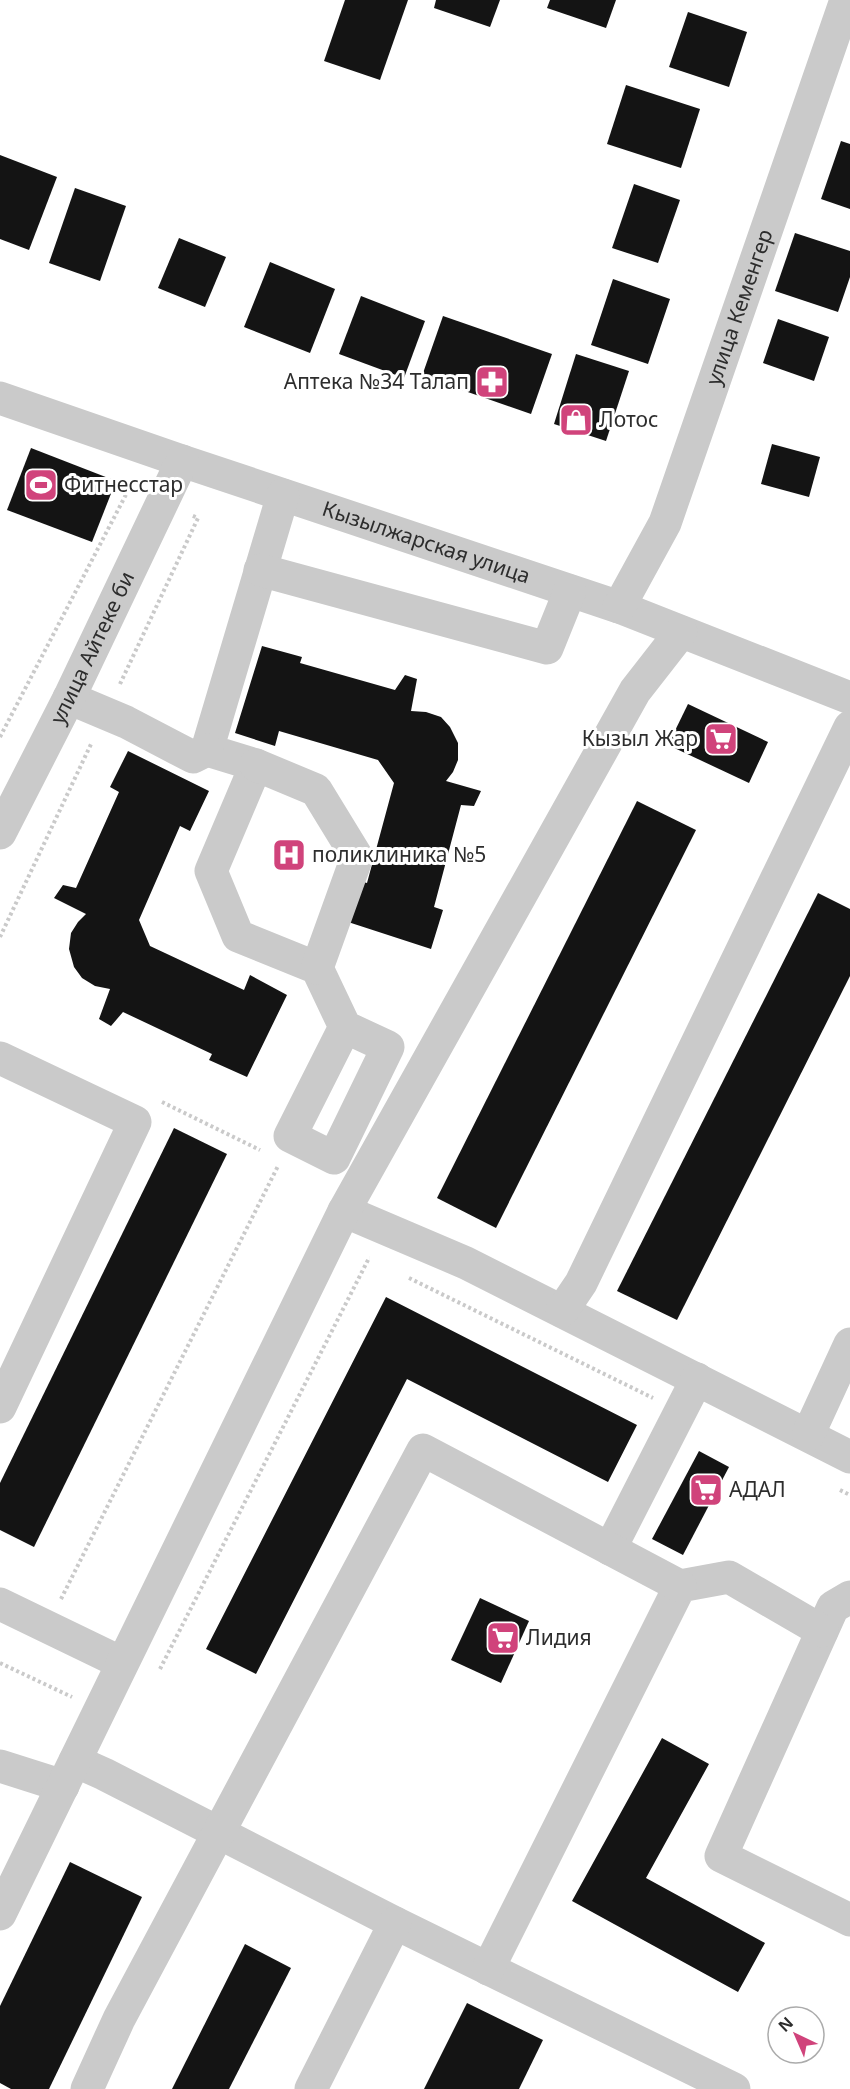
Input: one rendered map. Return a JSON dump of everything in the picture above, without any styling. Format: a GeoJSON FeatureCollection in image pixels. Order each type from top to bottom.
{"type":"FeatureCollection","features":[{"type":"Feature","properties":{"kind":"street","name":"улица Кеменгер"},"geometry":{"type":"LineString","coordinates":[[619,607],[665,523],[846,0]]}},
{"type":"Feature","properties":{"kind":"street","name":"Кызылжарская улица"},"geometry":{"type":"LineString","coordinates":[[0,398],[619,607],[850,698]]}},
{"type":"Feature","properties":{"kind":"street","name":"улица Айтеке би"},"geometry":{"type":"LineString","coordinates":[[0,833],[69,698],[182,461]]}},
{"type":"Feature","properties":{"kind":"street"},"geometry":{"type":"LineString","coordinates":[[207,750],[283,495]]}},
{"type":"Feature","properties":{"kind":"street"},"geometry":{"type":"LineString","coordinates":[[260,570],[547,648],[570,591]]}},
{"type":"Feature","properties":{"kind":"street"},"geometry":{"type":"LineString","coordinates":[[0,1914],[344,1211],[635,691],[681,632]]}},
{"type":"Feature","properties":{"kind":"street"},"geometry":{"type":"LineString","coordinates":[[69,698],[126,722],[193,757],[207,750],[256,765],[316,790],[357,857],[317,968]]}},
{"type":"Feature","properties":{"kind":"street"},"geometry":{"type":"LineString","coordinates":[[562,1311],[581,1283],[850,727]]}},
{"type":"Feature","properties":{"kind":"street"},"geometry":{"type":"LineString","coordinates":[[256,765],[211,872],[238,936],[317,968],[345,1027]]}},
{"type":"Feature","properties":{"kind":"street"},"geometry":{"type":"LineString","coordinates":[[0,1059],[135,1122],[0,1407]]}},
{"type":"Feature","properties":{"kind":"street"},"geometry":{"type":"LineString","coordinates":[[344,1211],[466,1263],[850,1457]]}},
{"type":"Feature","properties":{"kind":"street"},"geometry":{"type":"LineString","coordinates":[[808,1435],[850,1344]]}},
{"type":"Feature","properties":{"kind":"street"},"geometry":{"type":"LineString","coordinates":[[610,1549],[697,1379]]}},
{"type":"Feature","properties":{"kind":"street"},"geometry":{"type":"LineString","coordinates":[[87,2089],[119,2019],[423,1450],[680,1586],[729,1577],[822,1631]]}},
{"type":"Feature","properties":{"kind":"street"},"geometry":{"type":"LineString","coordinates":[[488,1969],[680,1586]]}},
{"type":"Feature","properties":{"kind":"street"},"geometry":{"type":"LineString","coordinates":[[850,1597],[833,1607],[721,1856],[850,1920]]}},
{"type":"Feature","properties":{"kind":"street"},"geometry":{"type":"LineString","coordinates":[[0,1604],[122,1663]]}},
{"type":"Feature","properties":{"kind":"street"},"geometry":{"type":"LineString","coordinates":[[0,1766],[69,1773],[218,1832],[395,1923],[734,2089]]}},
{"type":"Feature","properties":{"kind":"street"},"geometry":{"type":"LineString","coordinates":[[312,2089],[395,1923]]}},
{"type":"Feature","properties":{"kind":"path"},"geometry":{"type":"LineString","coordinates":[[0,737],[132,483]]}},
{"type":"Feature","properties":{"kind":"path"},"geometry":{"type":"LineString","coordinates":[[135,1122],[148,1095],[260,1150]]}},
{"type":"Feature","properties":{"kind":"path"},"geometry":{"type":"LineString","coordinates":[[48,1627],[281,1160]]}},
{"type":"Feature","properties":{"kind":"path"},"geometry":{"type":"LineString","coordinates":[[0,1663],[100,1710]]}},
{"type":"Feature","properties":{"kind":"building"},"geometry":{"type":"Polygon","coordinates":[[[345,0],[408,0],[380,80],[324,61],[345,0]]]}},
{"type":"Feature","properties":{"kind":"building"},"geometry":{"type":"Polygon","coordinates":[[[436,0],[500,0],[490,27],[434,8],[436,0]]]}},
{"type":"Feature","properties":{"kind":"building"},"geometry":{"type":"Polygon","coordinates":[[[550,0],[616,0],[606,28],[547,8],[550,0]]]}},
{"type":"Feature","properties":{"kind":"building"},"geometry":{"type":"Polygon","coordinates":[[[688,12],[747,32],[729,87],[669,67],[688,12]]]}},
{"type":"Feature","properties":{"kind":"building"},"geometry":{"type":"Polygon","coordinates":[[[626,85],[700,109],[681,168],[607,144],[626,85]]]}},
{"type":"Feature","properties":{"kind":"building"},"geometry":{"type":"Polygon","coordinates":[[[841,141],[850,144],[850,209],[821,199],[841,141]]]}},
{"type":"Feature","properties":{"kind":"building"},"geometry":{"type":"Polygon","coordinates":[[[0,155],[57,177],[29,250],[0,239],[0,155]]]}},
{"type":"Feature","properties":{"kind":"building"},"geometry":{"type":"Polygon","coordinates":[[[634,184],[680,200],[658,263],[612,248],[634,184]]]}},
{"type":"Feature","properties":{"kind":"building"},"geometry":{"type":"Polygon","coordinates":[[[75,188],[126,206],[100,281],[49,263],[75,188]]]}},
{"type":"Feature","properties":{"kind":"building"},"geometry":{"type":"Polygon","coordinates":[[[795,233],[850,251],[850,277],[838,312],[775,291],[795,233]]]}},
{"type":"Feature","properties":{"kind":"building"},"geometry":{"type":"Polygon","coordinates":[[[179,238],[226,257],[205,307],[158,288],[179,238]]]}},
{"type":"Feature","properties":{"kind":"building"},"geometry":{"type":"Polygon","coordinates":[[[270,262],[335,289],[310,353],[244,327],[270,262]]]}},
{"type":"Feature","properties":{"kind":"building"},"geometry":{"type":"Polygon","coordinates":[[[613,279],[670,299],[648,364],[591,345],[613,279]]]}},
{"type":"Feature","properties":{"kind":"building"},"geometry":{"type":"Polygon","coordinates":[[[361,296],[425,321],[404,378],[339,354],[361,296]]]}},
{"type":"Feature","properties":{"kind":"building"},"geometry":{"type":"Polygon","coordinates":[[[443,316],[552,354],[531,414],[422,376],[443,316]]]}},
{"type":"Feature","properties":{"kind":"building"},"geometry":{"type":"Polygon","coordinates":[[[778,319],[829,337],[814,381],[763,363],[778,319]]]}},
{"type":"Feature","properties":{"kind":"building"},"geometry":{"type":"Polygon","coordinates":[[[576,354],[629,371],[606,441],[554,424],[576,354]]]}},
{"type":"Feature","properties":{"kind":"building"},"geometry":{"type":"Polygon","coordinates":[[[772,444],[820,457],[809,497],[761,484],[772,444]]]}},
{"type":"Feature","properties":{"kind":"building"},"geometry":{"type":"Polygon","coordinates":[[[31,448],[116,481],[92,542],[7,510],[31,448]]]}},
{"type":"Feature","properties":{"kind":"building"},"geometry":{"type":"Polygon","coordinates":[[[262,646],[302,657],[300,663],[395,690],[405,675],[417,679],[411,711],[426,712],[441,717],[450,727],[458,743],[458,760],[446,781],[481,791],[474,806],[461,805],[434,907],[443,910],[431,949],[345,921],[357,880],[367,883],[394,783],[378,760],[279,731],[275,746],[235,733],[262,646]]]}},
{"type":"Feature","properties":{"kind":"building"},"geometry":{"type":"Polygon","coordinates":[[[688,704],[768,742],[749,783],[668,745],[688,704]]]}},
{"type":"Feature","properties":{"kind":"building"},"geometry":{"type":"Polygon","coordinates":[[[128,751],[209,791],[190,831],[180,826],[139,920],[150,946],[244,990],[250,975],[287,995],[247,1077],[209,1060],[212,1054],[123,1012],[111,1026],[99,1019],[110,989],[95,986],[82,978],[74,967],[69,949],[71,933],[86,914],[54,898],[63,885],[76,888],[119,792],[110,787],[128,751]]]}},
{"type":"Feature","properties":{"kind":"building"},"geometry":{"type":"Polygon","coordinates":[[[637,801],[696,830],[496,1228],[437,1198],[637,801]]]}},
{"type":"Feature","properties":{"kind":"building"},"geometry":{"type":"Polygon","coordinates":[[[818,893],[850,909],[850,976],[677,1320],[617,1291],[818,893]]]}},
{"type":"Feature","properties":{"kind":"building"},"geometry":{"type":"Polygon","coordinates":[[[174,1128],[227,1154],[34,1547],[0,1530],[0,1483],[174,1128]]]}},
{"type":"Feature","properties":{"kind":"building"},"geometry":{"type":"Polygon","coordinates":[[[386,1297],[637,1425],[608,1482],[407,1379],[256,1674],[206,1649],[386,1297]]]}},
{"type":"Feature","properties":{"kind":"building"},"geometry":{"type":"Polygon","coordinates":[[[699,1451],[729,1467],[683,1555],[652,1539],[699,1451]]]}},
{"type":"Feature","properties":{"kind":"building"},"geometry":{"type":"Polygon","coordinates":[[[480,1598],[529,1621],[501,1683],[451,1660],[480,1598]]]}},
{"type":"Feature","properties":{"kind":"building"},"geometry":{"type":"Polygon","coordinates":[[[662,1738],[709,1764],[646,1878],[765,1943],[738,1992],[572,1901],[662,1738]]]}},
{"type":"Feature","properties":{"kind":"building"},"geometry":{"type":"Polygon","coordinates":[[[70,1862],[142,1897],[49,2089],[11,2089],[0,2083],[0,2006],[70,1862]]]}},
{"type":"Feature","properties":{"kind":"building"},"geometry":{"type":"Polygon","coordinates":[[[245,1944],[291,1968],[229,2089],[172,2089],[245,1944]]]}},
{"type":"Feature","properties":{"kind":"building"},"geometry":{"type":"Polygon","coordinates":[[[467,2003],[543,2040],[519,2089],[424,2089],[467,2003]]]}},
{"type":"Feature","properties":{"kind":"place","name":"Аптека №34 Талап"},"geometry":{"type":"Point","coordinates":[492,382]}},
{"type":"Feature","properties":{"kind":"place","name":"Лотос"},"geometry":{"type":"Point","coordinates":[576,420]}},
{"type":"Feature","properties":{"kind":"place","name":"Фитнесстар"},"geometry":{"type":"Point","coordinates":[41,485]}},
{"type":"Feature","properties":{"kind":"place","name":"Кызыл Жар"},"geometry":{"type":"Point","coordinates":[721,739]}},
{"type":"Feature","properties":{"kind":"place","name":"поликлиника №5"},"geometry":{"type":"Point","coordinates":[289,855]}},
{"type":"Feature","properties":{"kind":"place","name":"АДАЛ"},"geometry":{"type":"Point","coordinates":[706,1490]}},
{"type":"Feature","properties":{"kind":"place","name":"Лидия"},"geometry":{"type":"Point","coordinates":[503,1638]}}]}
